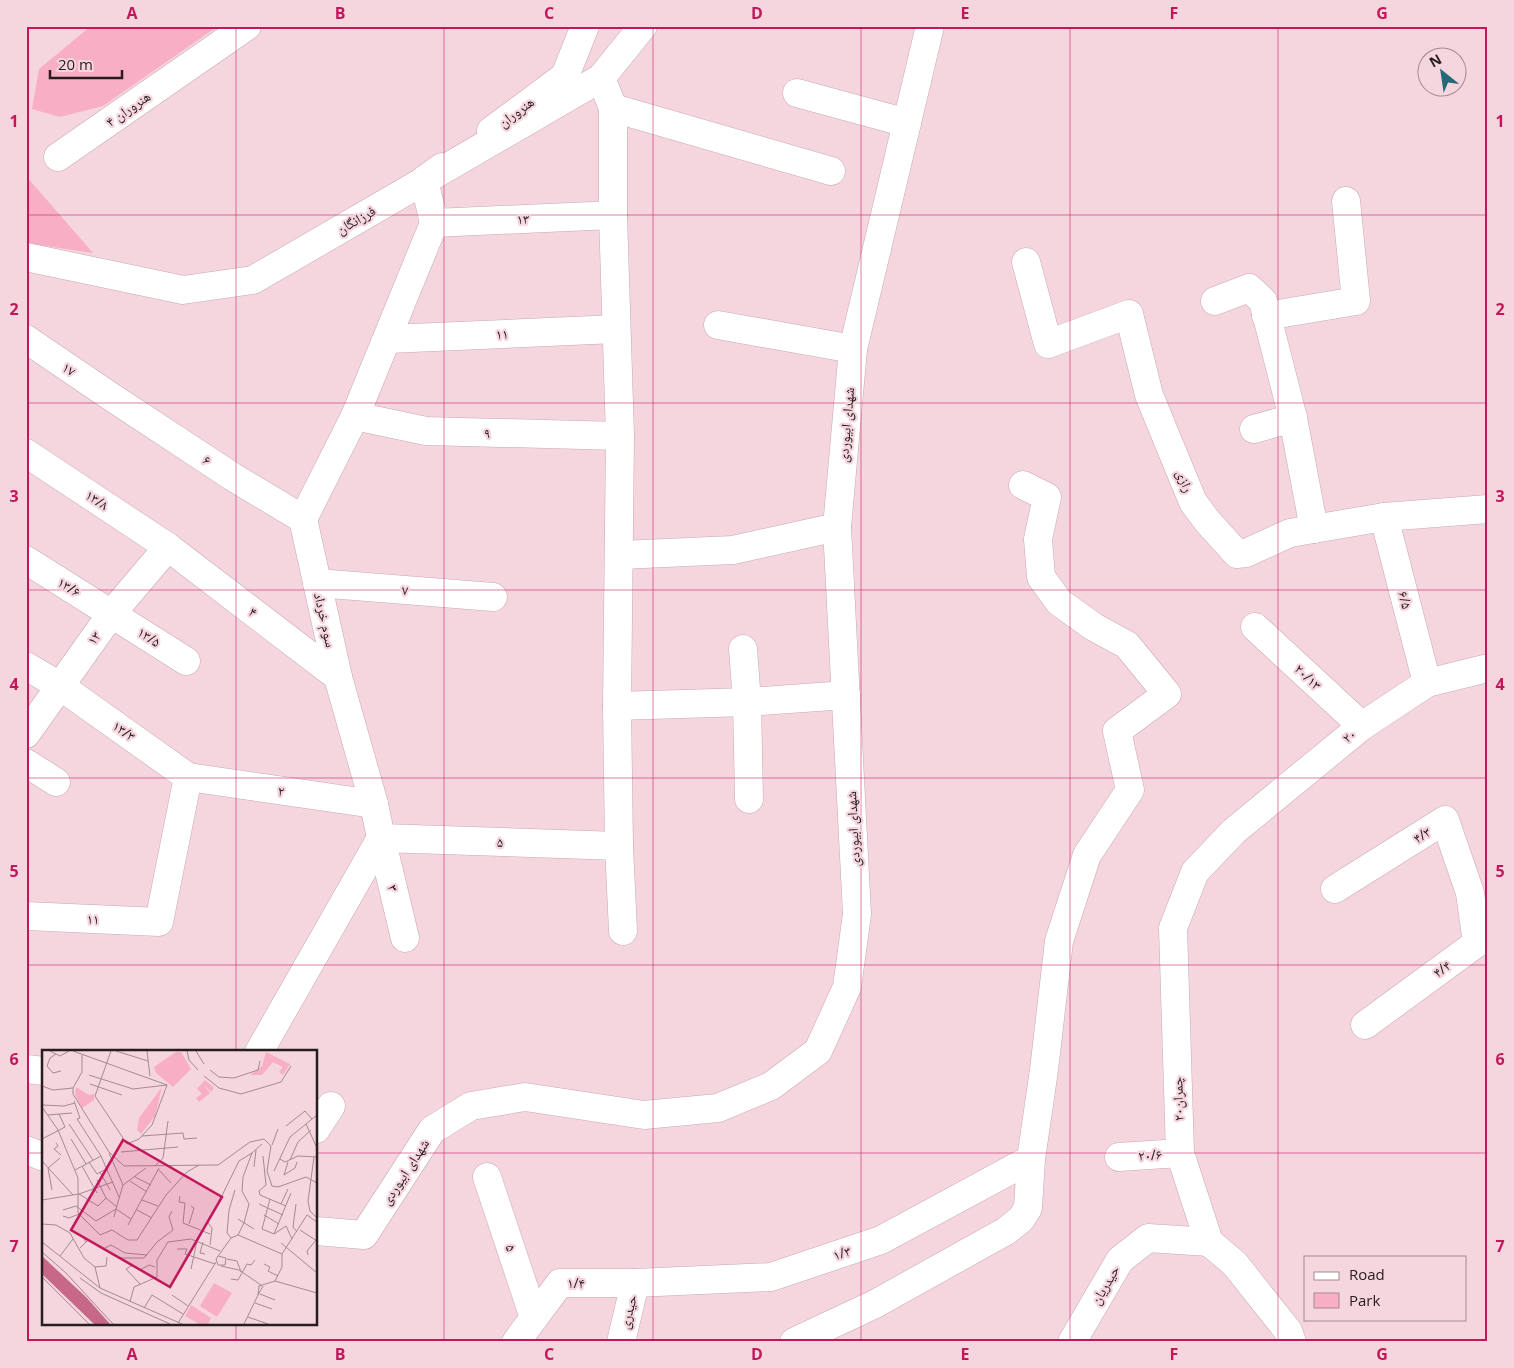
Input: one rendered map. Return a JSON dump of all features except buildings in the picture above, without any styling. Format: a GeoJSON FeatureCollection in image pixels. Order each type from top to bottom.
{"type":"FeatureCollection","features":[{"type":"Feature","properties":{"kind":"street","name":"هنروران ۴"},"geometry":{"type":"LineString","coordinates":[[58,157],[247,26]]}},
{"type":"Feature","properties":{"kind":"street","name":"هنروران"},"geometry":{"type":"LineString","coordinates":[[424,180],[565,76],[585,26]]}},
{"type":"Feature","properties":{"kind":"street","name":"فرزانگان"},"geometry":{"type":"LineString","coordinates":[[26,257],[183,290],[253,280],[601,78],[643,26]]}},
{"type":"Feature","properties":{"kind":"street","name":"شهدای ابیوردی"},"geometry":{"type":"LineString","coordinates":[[318,1231],[364,1235],[432,1130],[472,1106],[525,1097],[644,1115],[718,1108],[770,1086],[818,1051],[848,987],[857,914],[837,527],[853,349],[930,26]]}},
{"type":"Feature","properties":{"kind":"street"},"geometry":{"type":"LineString","coordinates":[[601,78],[613,108],[613,215],[620,436],[617,706],[619,846],[623,931]]}},
{"type":"Feature","properties":{"kind":"street"},"geometry":{"type":"LineString","coordinates":[[797,93],[907,124]]}},
{"type":"Feature","properties":{"kind":"street"},"geometry":{"type":"LineString","coordinates":[[613,108],[832,171]]}},
{"type":"Feature","properties":{"kind":"street"},"geometry":{"type":"LineString","coordinates":[[303,519],[355,416],[434,223],[424,180]]}},
{"type":"Feature","properties":{"kind":"street"},"geometry":{"type":"LineString","coordinates":[[1266,316],[1356,301],[1346,201]]}},
{"type":"Feature","properties":{"kind":"street","name":"۱۳"},"geometry":{"type":"LineString","coordinates":[[434,223],[613,215]]}},
{"type":"Feature","properties":{"kind":"street","name":"رازی"},"geometry":{"type":"LineString","coordinates":[[1026,262],[1048,344],[1129,314],[1149,395],[1193,502],[1237,554],[1246,553],[1290,534],[1314,529],[1384,518],[1488,509]]}},
{"type":"Feature","properties":{"kind":"street"},"geometry":{"type":"LineString","coordinates":[[1215,301],[1249,288],[1262,302],[1293,418],[1314,529]]}},
{"type":"Feature","properties":{"kind":"street"},"geometry":{"type":"LineString","coordinates":[[718,325],[853,349]]}},
{"type":"Feature","properties":{"kind":"street","name":"۱۱"},"geometry":{"type":"LineString","coordinates":[[388,339],[616,329]]}},
{"type":"Feature","properties":{"kind":"street","name":"۱۷"},"geometry":{"type":"LineString","coordinates":[[26,339],[113,398]]}},
{"type":"Feature","properties":{"kind":"street","name":"۶"},"geometry":{"type":"LineString","coordinates":[[113,398],[233,477],[303,519]]}},
{"type":"Feature","properties":{"kind":"street","name":"۹"},"geometry":{"type":"LineString","coordinates":[[355,416],[426,431],[620,436]]}},
{"type":"Feature","properties":{"kind":"street"},"geometry":{"type":"LineString","coordinates":[[1254,429],[1293,418]]}},
{"type":"Feature","properties":{"kind":"street","name":"۱۳/۸"},"geometry":{"type":"LineString","coordinates":[[26,453],[168,547]]}},
{"type":"Feature","properties":{"kind":"street"},"geometry":{"type":"LineString","coordinates":[[794,1342],[875,1304],[1006,1231],[1021,1219],[1028,1208],[1031,1160],[1059,941],[1087,855],[1130,790],[1117,730],[1167,694],[1127,645],[1094,627],[1059,602],[1041,577],[1038,539],[1047,497],[1023,485]]}},
{"type":"Feature","properties":{"kind":"street","name":"۶/۵"},"geometry":{"type":"LineString","coordinates":[[1384,518],[1427,683]]}},
{"type":"Feature","properties":{"kind":"street","name":"سوم خرداد"},"geometry":{"type":"LineString","coordinates":[[303,519],[338,677],[374,804],[381,838]]}},
{"type":"Feature","properties":{"kind":"street"},"geometry":{"type":"LineString","coordinates":[[620,555],[733,550],[837,527]]}},
{"type":"Feature","properties":{"kind":"street","name":"۱۳"},"geometry":{"type":"LineString","coordinates":[[26,734],[112,613],[168,547]]}},
{"type":"Feature","properties":{"kind":"street","name":"۴"},"geometry":{"type":"LineString","coordinates":[[168,547],[338,677]]}},
{"type":"Feature","properties":{"kind":"street","name":"۱۳/۶"},"geometry":{"type":"LineString","coordinates":[[26,560],[112,613]]}},
{"type":"Feature","properties":{"kind":"street","name":"۷"},"geometry":{"type":"LineString","coordinates":[[317,583],[493,597]]}},
{"type":"Feature","properties":{"kind":"street","name":"۱۳/۵"},"geometry":{"type":"LineString","coordinates":[[112,613],[186,662]]}},
{"type":"Feature","properties":{"kind":"street","name":"۲۰/۱۳"},"geometry":{"type":"LineString","coordinates":[[1255,628],[1362,726]]}},
{"type":"Feature","properties":{"kind":"street"},"geometry":{"type":"LineString","coordinates":[[743,649],[747,702],[749,799]]}},
{"type":"Feature","properties":{"kind":"street","name":"۱۳/۳"},"geometry":{"type":"LineString","coordinates":[[26,666],[60,686],[188,777]]}},
{"type":"Feature","properties":{"kind":"street","name":"۲۰"},"geometry":{"type":"LineString","coordinates":[[1228,837],[1362,726],[1427,683],[1488,668]]}},
{"type":"Feature","properties":{"kind":"street"},"geometry":{"type":"LineString","coordinates":[[617,706],[747,702],[846,695]]}},
{"type":"Feature","properties":{"kind":"street"},"geometry":{"type":"LineString","coordinates":[[26,763],[56,782]]}},
{"type":"Feature","properties":{"kind":"street","name":"۱۱"},"geometry":{"type":"LineString","coordinates":[[26,916],[159,922],[188,777]]}},
{"type":"Feature","properties":{"kind":"street","name":"۲"},"geometry":{"type":"LineString","coordinates":[[188,777],[374,804]]}},
{"type":"Feature","properties":{"kind":"street","name":"۴/۳"},"geometry":{"type":"LineString","coordinates":[[1335,889],[1445,820],[1479,891]]}},
{"type":"Feature","properties":{"kind":"street","name":"چمران۲۰"},"geometry":{"type":"LineString","coordinates":[[1209,1242],[1180,1154],[1173,928],[1195,872],[1228,837]]}},
{"type":"Feature","properties":{"kind":"street"},"geometry":{"type":"LineString","coordinates":[[260,1050],[381,838]]}},
{"type":"Feature","properties":{"kind":"street","name":"۵"},"geometry":{"type":"LineString","coordinates":[[381,838],[619,846]]}},
{"type":"Feature","properties":{"kind":"street","name":"۳"},"geometry":{"type":"LineString","coordinates":[[381,838],[406,938]]}},
{"type":"Feature","properties":{"kind":"street","name":"۴/۴"},"geometry":{"type":"LineString","coordinates":[[1365,1025],[1478,943],[1479,891]]}},
{"type":"Feature","properties":{"kind":"street"},"geometry":{"type":"LineString","coordinates":[[26,1069],[42,1071]]}},
{"type":"Feature","properties":{"kind":"street"},"geometry":{"type":"LineString","coordinates":[[318,1126],[331,1106]]}},
{"type":"Feature","properties":{"kind":"street"},"geometry":{"type":"LineString","coordinates":[[26,1150],[42,1156]]}},
{"type":"Feature","properties":{"kind":"street","name":"۲۰/۶"},"geometry":{"type":"LineString","coordinates":[[1119,1157],[1180,1154]]}},
{"type":"Feature","properties":{"kind":"street","name":"۱/۳"},"geometry":{"type":"LineString","coordinates":[[635,1283],[770,1277],[881,1240],[1031,1160]]}},
{"type":"Feature","properties":{"kind":"street","name":"۵"},"geometry":{"type":"LineString","coordinates":[[487,1177],[534,1318]]}},
{"type":"Feature","properties":{"kind":"street","name":"حیدریان"},"geometry":{"type":"LineString","coordinates":[[1072,1342],[1120,1260],[1148,1238],[1209,1242]]}},
{"type":"Feature","properties":{"kind":"street"},"geometry":{"type":"LineString","coordinates":[[1209,1242],[1235,1264],[1288,1331],[1292,1342]]}},
{"type":"Feature","properties":{"kind":"street","name":"۱/۴"},"geometry":{"type":"LineString","coordinates":[[516,1342],[560,1283],[635,1283]]}},
{"type":"Feature","properties":{"kind":"street","name":"حیدری"},"geometry":{"type":"LineString","coordinates":[[621,1342],[635,1283]]}},
{"type":"Feature","properties":{"kind":"green space"},"geometry":{"type":"Polygon","coordinates":[[[91,26],[218,26],[103,106],[60,117],[32,109],[39,69],[91,26]]]}},
{"type":"Feature","properties":{"kind":"green space"},"geometry":{"type":"Polygon","coordinates":[[[26,176],[93,253],[26,243],[26,176]]]}}]}
